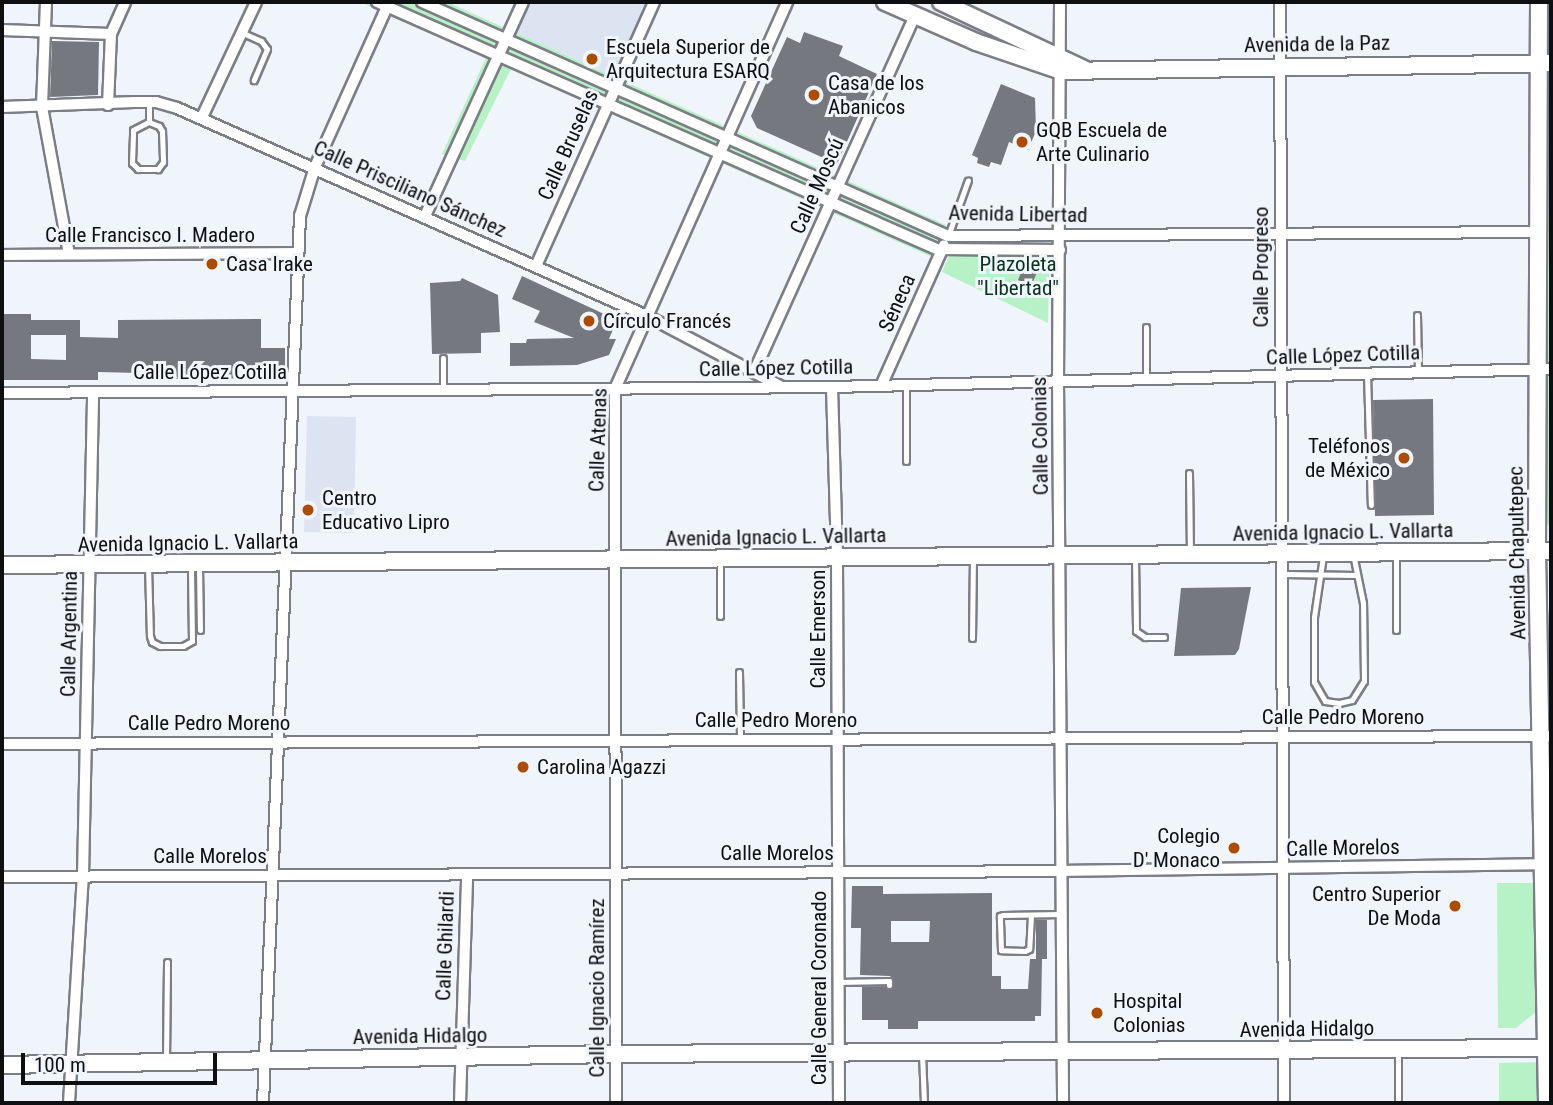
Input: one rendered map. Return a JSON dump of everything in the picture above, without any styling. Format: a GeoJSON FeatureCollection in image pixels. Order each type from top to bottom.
{"type":"FeatureCollection","features":[{"type":"Feature","properties":{"kind":"main road","name":"Avenida de la Paz"},"geometry":{"type":"LineString","coordinates":[[885,2],[976,42],[1084,69],[1544,63]]}},
{"type":"Feature","properties":{"kind":"main road","name":"Avenida de la Paz"},"geometry":{"type":"LineString","coordinates":[[941,2],[1060,63]]}},
{"type":"Feature","properties":{"kind":"main road","name":"Avenida Chapultepec"},"geometry":{"type":"LineString","coordinates":[[1539,2],[1544,63],[1536,232],[1544,369],[1549,1048],[1547,1103]]}},
{"type":"Feature","properties":{"kind":"main road","name":"Avenida Ignacio L. Vallarta"},"geometry":{"type":"LineString","coordinates":[[2,565],[1544,551]]}},
{"type":"Feature","properties":{"kind":"main road","name":"Avenida Hidalgo"},"geometry":{"type":"LineString","coordinates":[[2,1065],[616,1054],[1549,1048]]}},
{"type":"Feature","properties":{"kind":"street"},"geometry":{"type":"LineString","coordinates":[[46,2],[43,107],[69,254]]}},
{"type":"Feature","properties":{"kind":"street"},"geometry":{"type":"LineString","coordinates":[[108,104],[111,34],[125,2]]}},
{"type":"Feature","properties":{"kind":"street"},"geometry":{"type":"LineString","coordinates":[[202,117],[256,2]]}},
{"type":"Feature","properties":{"kind":"street","name":"Avenida Libertad"},"geometry":{"type":"LineString","coordinates":[[422,2],[948,236],[1536,232]]}},
{"type":"Feature","properties":{"kind":"street"},"geometry":{"type":"LineString","coordinates":[[425,216],[523,2]]}},
{"type":"Feature","properties":{"kind":"street","name":"Calle Bruselas"},"geometry":{"type":"LineString","coordinates":[[536,266],[653,2]]}},
{"type":"Feature","properties":{"kind":"street","name":"Calle Atenas"},"geometry":{"type":"LineString","coordinates":[[616,873],[615,389],[787,2]]}},
{"type":"Feature","properties":{"kind":"street","name":"Calle Colonias"},"geometry":{"type":"LineString","coordinates":[[1060,2],[1058,380],[1063,1103]]}},
{"type":"Feature","properties":{"kind":"street","name":"Calle Progreso"},"geometry":{"type":"LineString","coordinates":[[1280,2],[1284,1103]]}},
{"type":"Feature","properties":{"kind":"street"},"geometry":{"type":"LineString","coordinates":[[263,1103],[300,216],[315,167],[384,3]]}},
{"type":"Feature","properties":{"kind":"street","name":"Avenida Libertad"},"geometry":{"type":"LineString","coordinates":[[384,3],[941,250]]}},
{"type":"Feature","properties":{"kind":"street","name":"Calle Moscú"},"geometry":{"type":"LineString","coordinates":[[754,372],[915,15]]}},
{"type":"Feature","properties":{"kind":"street"},"geometry":{"type":"LineString","coordinates":[[2,30],[111,34]]}},
{"type":"Feature","properties":{"kind":"street","name":"Calle Prisciliano Sánchez"},"geometry":{"type":"LineString","coordinates":[[2,107],[149,102],[177,108],[647,316],[783,388]]}},
{"type":"Feature","properties":{"kind":"street","name":"Séneca"},"geometry":{"type":"LineString","coordinates":[[881,386],[948,236]]}},
{"type":"Feature","properties":{"kind":"street"},"geometry":{"type":"LineString","coordinates":[[941,250],[1060,250]]}},
{"type":"Feature","properties":{"kind":"street","name":"Calle Francisco I. Madero"},"geometry":{"type":"LineString","coordinates":[[2,255],[298,253]]}},
{"type":"Feature","properties":{"kind":"street","name":"Calle López Cotilla"},"geometry":{"type":"LineString","coordinates":[[2,393],[783,388],[1544,369]]}},
{"type":"Feature","properties":{"kind":"street","name":"Calle Emerson"},"geometry":{"type":"LineString","coordinates":[[832,387],[837,558],[838,872]]}},
{"type":"Feature","properties":{"kind":"street","name":"Calle Argentina"},"geometry":{"type":"LineString","coordinates":[[69,1103],[83,876],[93,392]]}},
{"type":"Feature","properties":{"kind":"street","name":"Calle Pedro Moreno"},"geometry":{"type":"LineString","coordinates":[[2,744],[1546,736]]}},
{"type":"Feature","properties":{"kind":"street","name":"Calle Morelos"},"geometry":{"type":"LineString","coordinates":[[2,877],[1061,871],[1547,864]]}},
{"type":"Feature","properties":{"kind":"street","name":"Calle General Coronado"},"geometry":{"type":"LineString","coordinates":[[838,872],[839,1103]]}},
{"type":"Feature","properties":{"kind":"street","name":"Calle Ignacio Ramírez"},"geometry":{"type":"LineString","coordinates":[[616,873],[616,1103]]}},
{"type":"Feature","properties":{"kind":"street","name":"Calle Ghilardi"},"geometry":{"type":"LineString","coordinates":[[460,1103],[467,874]]}},
{"type":"Feature","properties":{"kind":"lane"},"geometry":{"type":"LineString","coordinates":[[242,33],[261,41],[267,49],[254,80]]}},
{"type":"Feature","properties":{"kind":"lane"},"geometry":{"type":"LineString","coordinates":[[149,102],[149,122]]}},
{"type":"Feature","properties":{"kind":"lane"},"geometry":{"type":"LineString","coordinates":[[149,122],[159,126],[162,131],[163,162],[158,169],[138,169],[132,163],[133,130],[149,122]]}},
{"type":"Feature","properties":{"kind":"lane"},"geometry":{"type":"LineString","coordinates":[[948,236],[968,180]]}},
{"type":"Feature","properties":{"kind":"lane"},"geometry":{"type":"LineString","coordinates":[[1417,315],[1418,372]]}},
{"type":"Feature","properties":{"kind":"lane"},"geometry":{"type":"LineString","coordinates":[[1146,327],[1146,378]]}},
{"type":"Feature","properties":{"kind":"lane"},"geometry":{"type":"LineString","coordinates":[[443,358],[443,390]]}},
{"type":"Feature","properties":{"kind":"lane"},"geometry":{"type":"LineString","coordinates":[[1367,374],[1371,505]]}},
{"type":"Feature","properties":{"kind":"lane"},"geometry":{"type":"LineString","coordinates":[[906,385],[906,461]]}},
{"type":"Feature","properties":{"kind":"lane"},"geometry":{"type":"LineString","coordinates":[[1189,473],[1190,554]]}},
{"type":"Feature","properties":{"kind":"lane"},"geometry":{"type":"LineString","coordinates":[[1396,552],[1396,630]]}},
{"type":"Feature","properties":{"kind":"lane"},"geometry":{"type":"LineString","coordinates":[[1323,553],[1314,617],[1314,681],[1325,701],[1339,703],[1352,700],[1364,681],[1363,603],[1353,553]]}},
{"type":"Feature","properties":{"kind":"lane"},"geometry":{"type":"LineString","coordinates":[[1135,555],[1136,631],[1145,637],[1164,637]]}},
{"type":"Feature","properties":{"kind":"lane"},"geometry":{"type":"LineString","coordinates":[[972,638],[973,556]]}},
{"type":"Feature","properties":{"kind":"lane"},"geometry":{"type":"LineString","coordinates":[[720,558],[720,616]]}},
{"type":"Feature","properties":{"kind":"lane"},"geometry":{"type":"LineString","coordinates":[[148,564],[152,642],[160,646],[183,646],[192,641],[195,564]]}},
{"type":"Feature","properties":{"kind":"lane"},"geometry":{"type":"LineString","coordinates":[[195,564],[200,631]]}},
{"type":"Feature","properties":{"kind":"lane"},"geometry":{"type":"LineString","coordinates":[[1282,574],[1357,575]]}},
{"type":"Feature","properties":{"kind":"lane"},"geometry":{"type":"LineString","coordinates":[[740,672],[740,739]]}},
{"type":"Feature","properties":{"kind":"lane"},"geometry":{"type":"LineString","coordinates":[[1031,915],[1029,949],[1001,950],[1000,916],[1031,915],[1062,914]]}},
{"type":"Feature","properties":{"kind":"lane"},"geometry":{"type":"LineString","coordinates":[[166,1061],[167,962]]}},
{"type":"Feature","properties":{"kind":"lane"},"geometry":{"type":"LineString","coordinates":[[838,982],[889,981],[889,985]]}},
{"type":"Feature","properties":{"kind":"lane"},"geometry":{"type":"LineString","coordinates":[[1398,1049],[1398,1103]]}},
{"type":"Feature","properties":{"kind":"lane"},"geometry":{"type":"LineString","coordinates":[[922,1053],[924,1103]]}},
{"type":"Feature","properties":{"kind":"shaded area","name":"Escuela Superior de Arquitectura ESARQ"},"geometry":{"type":"Polygon","coordinates":[[[528,2],[648,2],[612,82],[513,37],[528,2]]]}},
{"type":"Feature","properties":{"kind":"shaded area"},"geometry":{"type":"Polygon","coordinates":[[[307,416],[356,417],[354,533],[304,532],[307,416]]]}},
{"type":"Feature","properties":{"kind":"green space"},"geometry":{"type":"Polygon","coordinates":[[[360,2],[447,2],[946,225],[932,257],[511,69],[465,161],[442,154],[486,58],[360,2]]]}},
{"type":"Feature","properties":{"kind":"green space"},"geometry":{"type":"Polygon","coordinates":[[[1551,85],[1551,529],[1545,520],[1546,92],[1551,85]]]}},
{"type":"Feature","properties":{"kind":"green space","name":"Plazoleta \"Libertad\""},"geometry":{"type":"Polygon","coordinates":[[[1050,246],[1048,323],[942,272],[951,252],[1050,246]]]}},
{"type":"Feature","properties":{"kind":"green space"},"geometry":{"type":"Polygon","coordinates":[[[1497,883],[1537,883],[1538,1010],[1516,1028],[1498,1028],[1497,883]]]}},
{"type":"Feature","properties":{"kind":"green space"},"geometry":{"type":"Polygon","coordinates":[[[1539,1062],[1539,1103],[1499,1103],[1499,1063],[1539,1062]]]}},
{"type":"Feature","properties":{"kind":"building","name":"Casa de los Abanicos"},"geometry":{"type":"Polygon","coordinates":[[[804,32],[843,46],[839,56],[877,74],[837,164],[757,128],[751,116],[787,37],[800,43],[804,32]]]}},
{"type":"Feature","properties":{"kind":"building"},"geometry":{"type":"Polygon","coordinates":[[[52,41],[99,42],[98,95],[50,97],[52,41]]]}},
{"type":"Feature","properties":{"kind":"building"},"geometry":{"type":"Polygon","coordinates":[[[1001,84],[1035,98],[1036,131],[1028,150],[1009,142],[1001,165],[991,162],[989,167],[977,163],[978,158],[972,155],[1001,84]]]}},
{"type":"Feature","properties":{"kind":"building"},"geometry":{"type":"Polygon","coordinates":[[[1025,263],[1039,268],[1031,286],[1018,280],[1025,263]]]}},
{"type":"Feature","properties":{"kind":"building","name":"Círculo Francés"},"geometry":{"type":"Polygon","coordinates":[[[522,276],[617,320],[609,339],[616,339],[609,355],[577,365],[510,366],[510,343],[526,343],[527,339],[574,338],[534,322],[540,311],[512,299],[522,276]]]}},
{"type":"Feature","properties":{"kind":"building"},"geometry":{"type":"Polygon","coordinates":[[[462,278],[498,295],[500,332],[481,333],[481,353],[432,354],[430,283],[460,281],[462,278]]]}},
{"type":"Feature","properties":{"kind":"building"},"geometry":{"type":"Polygon","coordinates":[[[2,314],[31,314],[31,320],[80,320],[80,337],[118,338],[118,320],[261,319],[261,348],[285,348],[285,378],[139,379],[139,373],[98,372],[98,380],[2,380],[2,314]],[[31,335],[31,359],[66,360],[66,335],[31,335]]]}},
{"type":"Feature","properties":{"kind":"building","name":"Teléfonos de México"},"geometry":{"type":"Polygon","coordinates":[[[1433,399],[1434,515],[1375,516],[1373,400],[1433,399]]]}},
{"type":"Feature","properties":{"kind":"building"},"geometry":{"type":"Polygon","coordinates":[[[1251,587],[1239,649],[1235,655],[1174,656],[1181,588],[1251,587]]]}},
{"type":"Feature","properties":{"kind":"building"},"geometry":{"type":"Polygon","coordinates":[[[852,886],[883,886],[883,894],[992,893],[992,976],[1001,976],[1001,989],[1028,989],[1030,959],[1042,959],[1041,1016],[1035,1016],[1035,1021],[918,1021],[918,1029],[888,1029],[888,1020],[862,1020],[862,987],[884,986],[890,990],[894,981],[890,976],[860,975],[861,928],[851,928],[852,886]],[[891,921],[891,942],[929,942],[930,921],[891,921]]]}},
{"type":"Feature","properties":{"kind":"building"},"geometry":{"type":"Polygon","coordinates":[[[1036,920],[1047,920],[1047,959],[1036,959],[1036,920]]]}},
{"type":"Feature","properties":{"kind":"place","name":"Escuela Superior de Arquitectura ESARQ"},"geometry":{"type":"Point","coordinates":[592,59]}},
{"type":"Feature","properties":{"kind":"place","name":"Casa de los Abanicos"},"geometry":{"type":"Point","coordinates":[814,95]}},
{"type":"Feature","properties":{"kind":"place","name":"GQB Escuela de Arte Culinario"},"geometry":{"type":"Point","coordinates":[1022,142]}},
{"type":"Feature","properties":{"kind":"place","name":"Casa Irake"},"geometry":{"type":"Point","coordinates":[212,264]}},
{"type":"Feature","properties":{"kind":"place","name":"Círculo Francés"},"geometry":{"type":"Point","coordinates":[589,321]}},
{"type":"Feature","properties":{"kind":"place","name":"Teléfonos de México"},"geometry":{"type":"Point","coordinates":[1404,458]}},
{"type":"Feature","properties":{"kind":"place","name":"Centro Educativo Lipro"},"geometry":{"type":"Point","coordinates":[308,510]}},
{"type":"Feature","properties":{"kind":"place","name":"Carolina Agazzi"},"geometry":{"type":"Point","coordinates":[523,767]}},
{"type":"Feature","properties":{"kind":"place","name":"Colegio D' Monaco"},"geometry":{"type":"Point","coordinates":[1234,848]}},
{"type":"Feature","properties":{"kind":"place","name":"Centro Superior De Moda"},"geometry":{"type":"Point","coordinates":[1455,906]}},
{"type":"Feature","properties":{"kind":"place","name":"Hospital Colonias"},"geometry":{"type":"Point","coordinates":[1097,1013]}}]}
